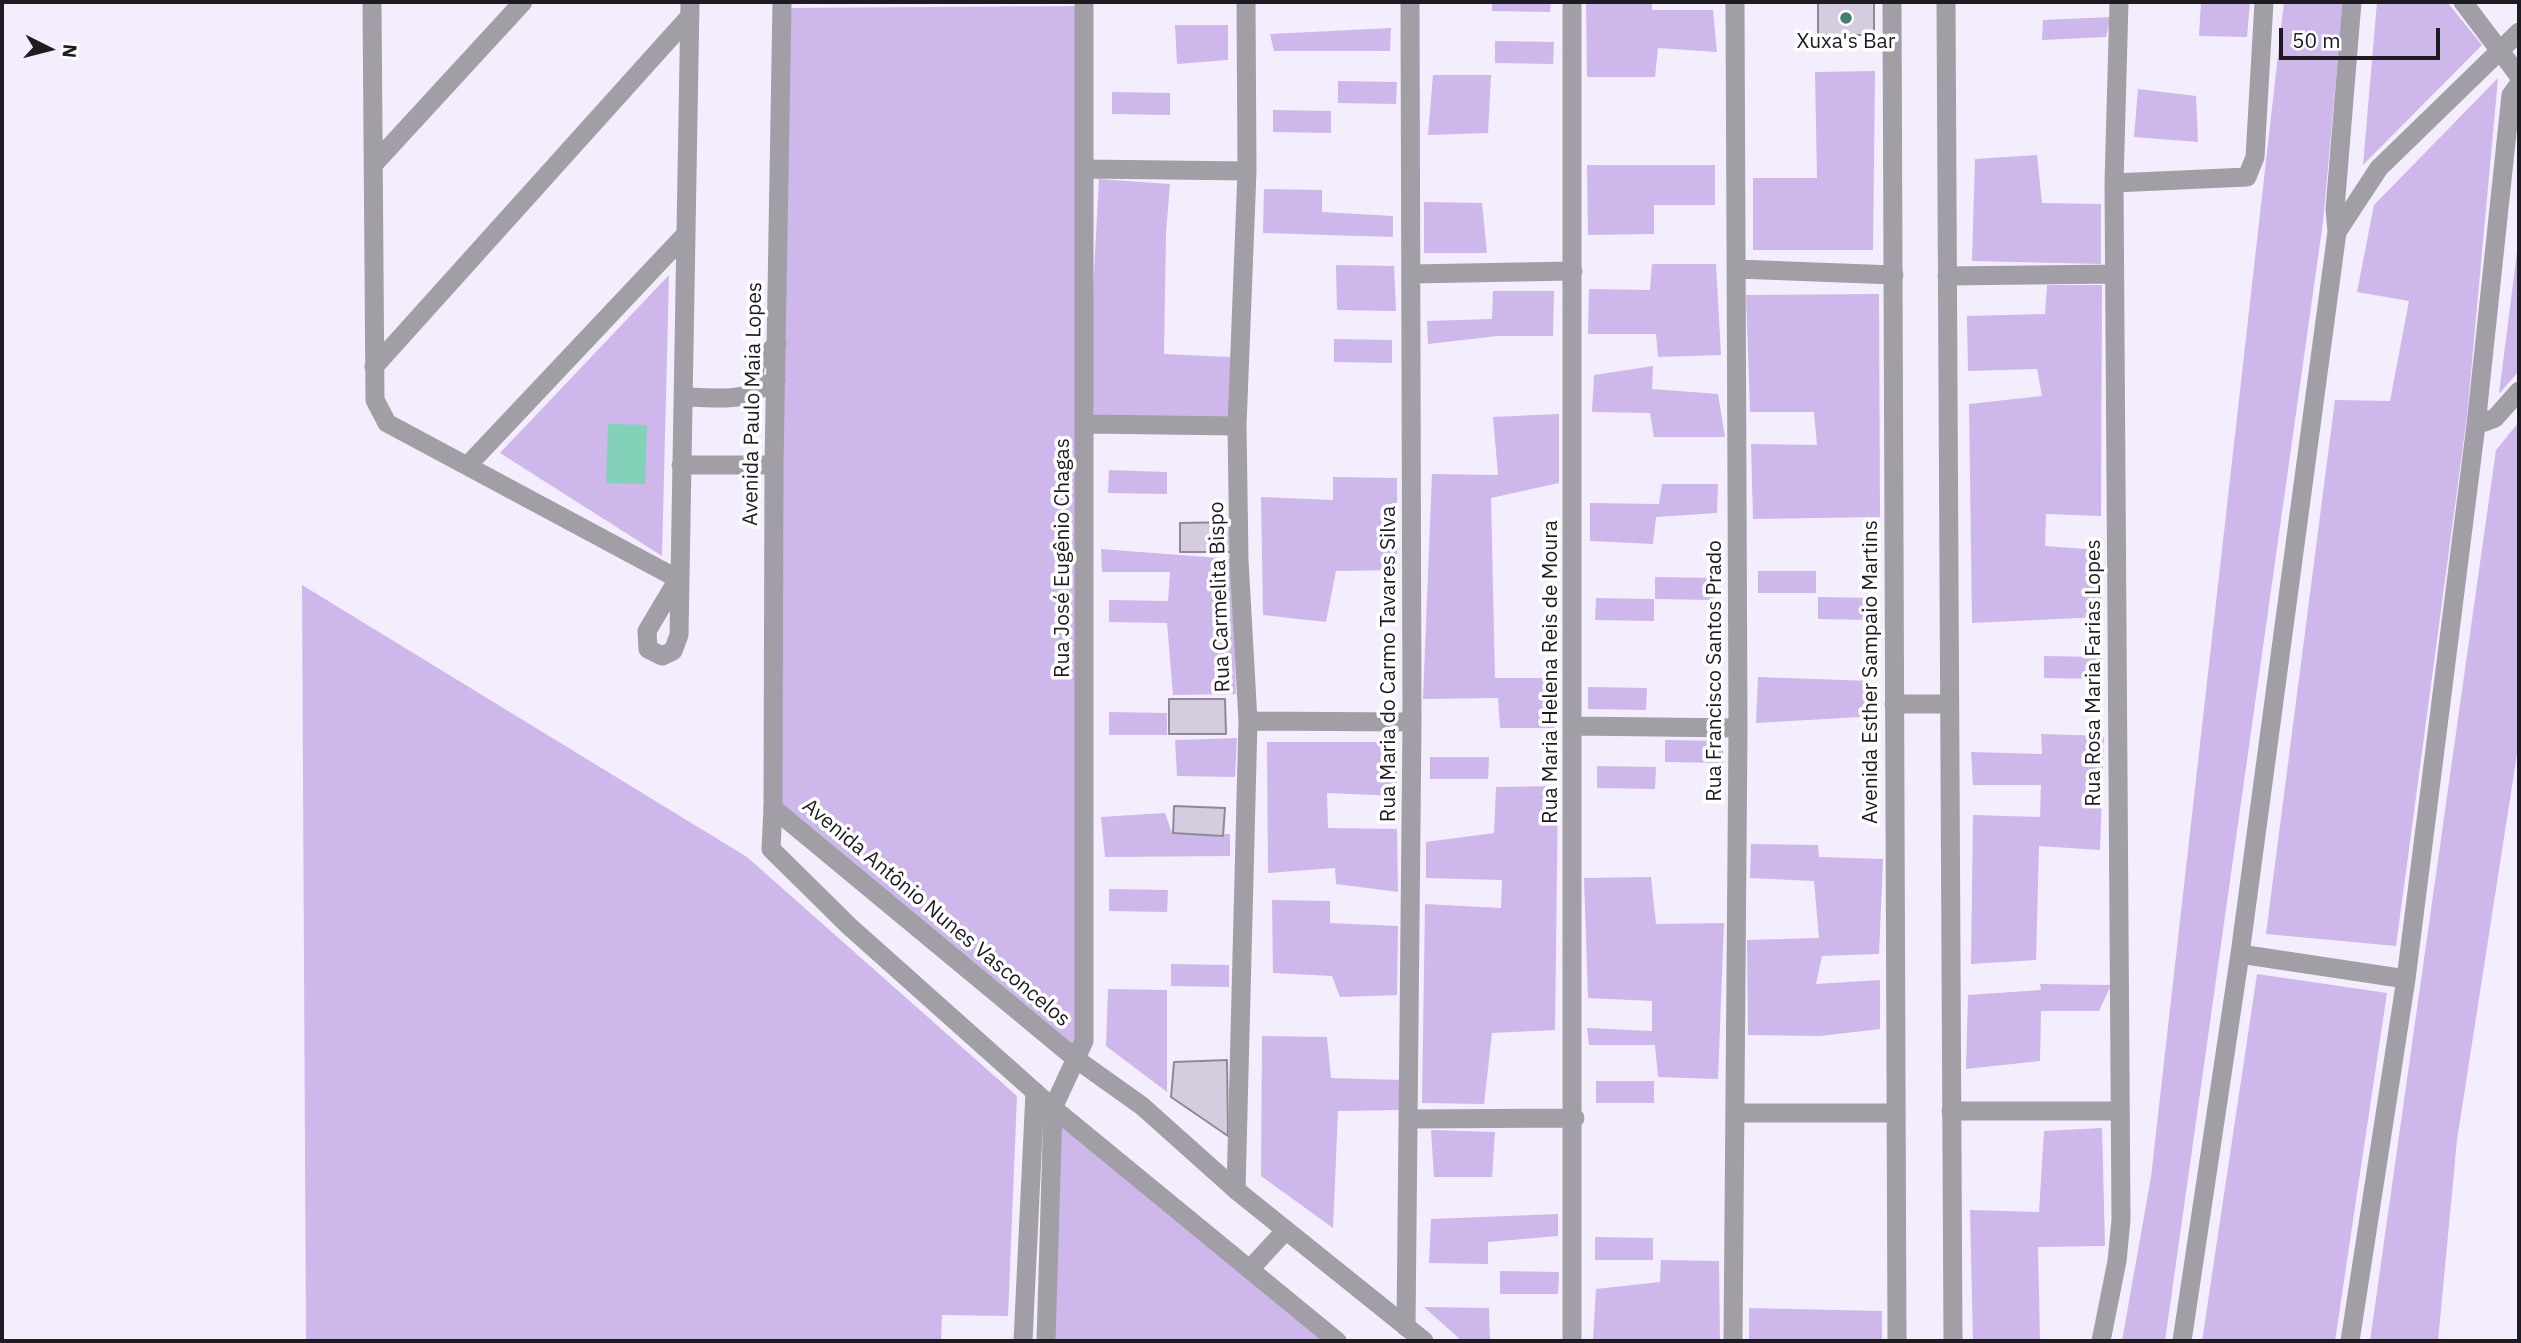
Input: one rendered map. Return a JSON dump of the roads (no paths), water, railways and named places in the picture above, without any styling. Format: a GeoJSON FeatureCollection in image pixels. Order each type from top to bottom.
{"type":"FeatureCollection","features":[{"type":"Feature","properties":{"kind":"street"},"geometry":{"type":"LineString","coordinates":[[372,2],[375,400],[387,423],[678,579],[690,9]]}},
{"type":"Feature","properties":{"kind":"street"},"geometry":{"type":"LineString","coordinates":[[373,165],[523,2]]}},
{"type":"Feature","properties":{"kind":"street","name":"Avenida Paulo Maia Lopes"},"geometry":{"type":"LineString","coordinates":[[773,808],[774,465],[782,2]]}},
{"type":"Feature","properties":{"kind":"street","name":"Rua José Eugênio Chagas"},"geometry":{"type":"LineString","coordinates":[[1053,1108],[1084,1041],[1084,2]]}},
{"type":"Feature","properties":{"kind":"street","name":"Rua Carmelita Bispo"},"geometry":{"type":"LineString","coordinates":[[1236,1190],[1248,722],[1239,560],[1237,426],[1247,171],[1247,2]]}},
{"type":"Feature","properties":{"kind":"street","name":"Rua Maria do Carmo Tavares Silva"},"geometry":{"type":"LineString","coordinates":[[1406,1326],[1412,722],[1410,2]]}},
{"type":"Feature","properties":{"kind":"street","name":"Rua Maria Helena Reis de Moura"},"geometry":{"type":"LineString","coordinates":[[1572,2],[1575,1118],[1572,1341]]}},
{"type":"Feature","properties":{"kind":"street","name":"Rua Francisco Santos Prado"},"geometry":{"type":"LineString","coordinates":[[1733,1341],[1738,728],[1735,2]]}},
{"type":"Feature","properties":{"kind":"street","name":"Avenida Esther Sampaio Martins"},"geometry":{"type":"LineString","coordinates":[[1892,2],[1897,1341]]}},
{"type":"Feature","properties":{"kind":"street"},"geometry":{"type":"LineString","coordinates":[[1946,2],[1953,1341]]}},
{"type":"Feature","properties":{"kind":"street","name":"Rua Rosa Maria Farias Lopes"},"geometry":{"type":"LineString","coordinates":[[2101,1341],[2117,1261],[2120,1220],[2114,274],[2119,2]]}},
{"type":"Feature","properties":{"kind":"street"},"geometry":{"type":"LineString","coordinates":[[2114,183],[2237,180],[2247,177],[2255,157],[2264,2]]}},
{"type":"Feature","properties":{"kind":"street"},"geometry":{"type":"LineString","coordinates":[[2182,1341],[2239,954],[2337,232],[2335,209],[2352,2]]}},
{"type":"Feature","properties":{"kind":"street"},"geometry":{"type":"LineString","coordinates":[[2463,2],[2519,76]]}},
{"type":"Feature","properties":{"kind":"street"},"geometry":{"type":"LineString","coordinates":[[374,367],[690,9]]}},
{"type":"Feature","properties":{"kind":"street"},"geometry":{"type":"LineString","coordinates":[[2337,232],[2379,168],[2519,32]]}},
{"type":"Feature","properties":{"kind":"street"},"geometry":{"type":"LineString","coordinates":[[2350,1341],[2406,979],[2476,425],[2511,95],[2519,84]]}},
{"type":"Feature","properties":{"kind":"street"},"geometry":{"type":"LineString","coordinates":[[1086,169],[1247,171]]}},
{"type":"Feature","properties":{"kind":"street"},"geometry":{"type":"LineString","coordinates":[[468,465],[685,235]]}},
{"type":"Feature","properties":{"kind":"street"},"geometry":{"type":"LineString","coordinates":[[1737,269],[1894,275]]}},
{"type":"Feature","properties":{"kind":"street"},"geometry":{"type":"LineString","coordinates":[[1410,274],[1573,271]]}},
{"type":"Feature","properties":{"kind":"street"},"geometry":{"type":"LineString","coordinates":[[1947,276],[2114,274]]}},
{"type":"Feature","properties":{"kind":"street"},"geometry":{"type":"LineString","coordinates":[[754,394],[755,365],[777,344]]}},
{"type":"Feature","properties":{"kind":"street"},"geometry":{"type":"LineString","coordinates":[[683,397],[743,398],[776,379]]}},
{"type":"Feature","properties":{"kind":"street"},"geometry":{"type":"LineString","coordinates":[[2476,425],[2495,418],[2519,391]]}},
{"type":"Feature","properties":{"kind":"street"},"geometry":{"type":"LineString","coordinates":[[1086,424],[1237,426]]}},
{"type":"Feature","properties":{"kind":"street"},"geometry":{"type":"LineString","coordinates":[[681,465],[774,465]]}},
{"type":"Feature","properties":{"kind":"street"},"geometry":{"type":"LineString","coordinates":[[1894,704],[1949,704]]}},
{"type":"Feature","properties":{"kind":"street"},"geometry":{"type":"LineString","coordinates":[[1248,722],[1412,722]]}},
{"type":"Feature","properties":{"kind":"street"},"geometry":{"type":"LineString","coordinates":[[1574,726],[1738,728]]}},
{"type":"Feature","properties":{"kind":"street","name":"Avenida Antônio Nunes Vasconcelos"},"geometry":{"type":"LineString","coordinates":[[773,808],[1076,1059],[1142,1107],[1236,1190],[1424,1341]]}},
{"type":"Feature","properties":{"kind":"street","name":"Avenida Antônio Nunes Vasconcelos"},"geometry":{"type":"LineString","coordinates":[[773,808],[771,849],[849,926],[1053,1108],[1338,1341]]}},
{"type":"Feature","properties":{"kind":"street"},"geometry":{"type":"LineString","coordinates":[[2239,954],[2406,979]]}},
{"type":"Feature","properties":{"kind":"street"},"geometry":{"type":"LineString","coordinates":[[1023,1341],[1035,1092]]}},
{"type":"Feature","properties":{"kind":"street"},"geometry":{"type":"LineString","coordinates":[[1046,1341],[1053,1108]]}},
{"type":"Feature","properties":{"kind":"street"},"geometry":{"type":"LineString","coordinates":[[1951,1111],[2120,1111]]}},
{"type":"Feature","properties":{"kind":"street"},"geometry":{"type":"LineString","coordinates":[[1735,1112],[1896,1113]]}},
{"type":"Feature","properties":{"kind":"street"},"geometry":{"type":"LineString","coordinates":[[1410,1119],[1575,1118]]}},
{"type":"Feature","properties":{"kind":"street"},"geometry":{"type":"LineString","coordinates":[[1250,1269],[1286,1230]]}},
{"type":"Feature","properties":{"kind":"place","name":"Xuxa's Bar"},"geometry":{"type":"Point","coordinates":[1846,18]}}]}
